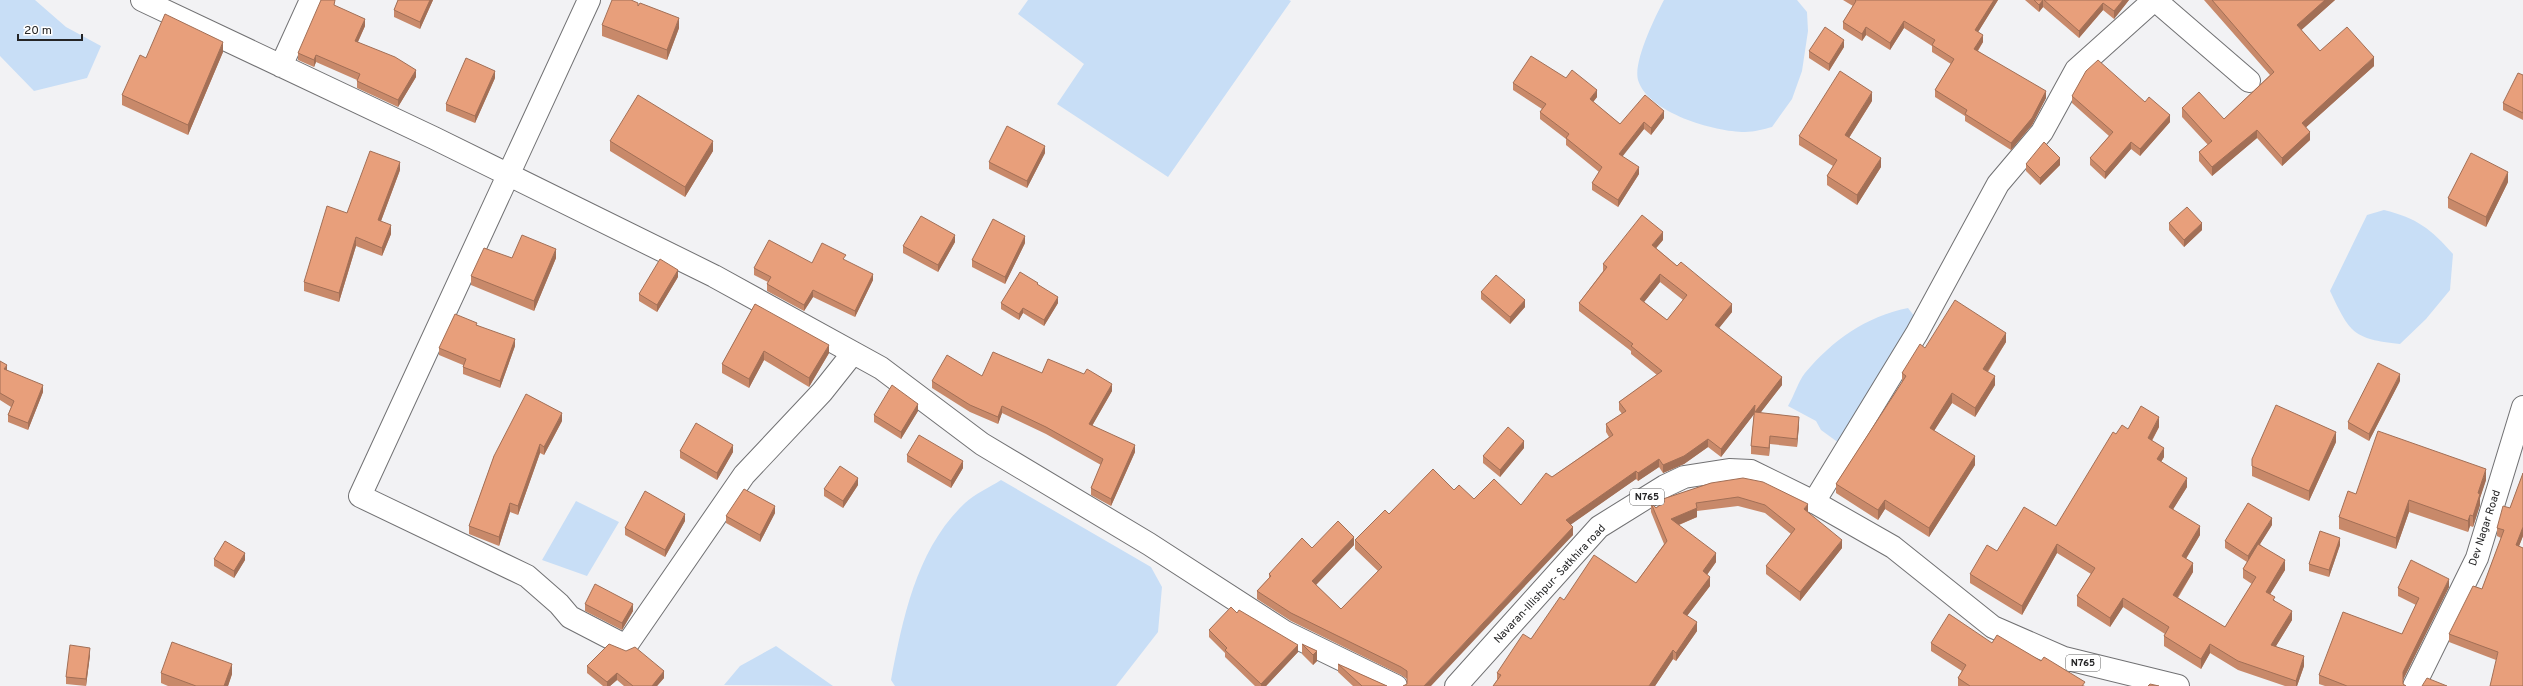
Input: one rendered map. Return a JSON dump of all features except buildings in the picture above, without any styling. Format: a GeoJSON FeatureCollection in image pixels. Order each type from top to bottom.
{"type":"FeatureCollection","features":[{"type":"Feature","properties":{"kind":"main road"},"geometry":{"type":"LineString","coordinates":[[142,0],[508,174],[714,276],[881,368],[982,444],[1149,544],[1285,632],[1396,686]]}},
{"type":"Feature","properties":{"kind":"main road"},"geometry":{"type":"LineString","coordinates":[[281,66],[311,0]]}},
{"type":"Feature","properties":{"kind":"main road"},"geometry":{"type":"LineString","coordinates":[[589,0],[360,496],[526,576],[559,604],[570,617],[626,646],[744,475],[822,392],[853,353]]}},
{"type":"Feature","properties":{"kind":"main road"},"geometry":{"type":"LineString","coordinates":[[1814,502],[1917,333],[1998,184],[2042,132],[2076,70],[2155,0],[2249,81]]}},
{"type":"Feature","properties":{"kind":"main road","name":"Dev Nagar Road"},"geometry":{"type":"LineString","coordinates":[[2414,686],[2477,558],[2523,407]]}},
{"type":"Feature","properties":{"kind":"main road","name":"Navaran-Illishpur- Satkhira road"},"geometry":{"type":"LineString","coordinates":[[1456,686],[1599,527],[1665,486],[1684,477],[1729,470],[1751,471],[1814,502],[1893,547],[1993,627],[2064,658],[2143,683]]}},
{"type":"Feature","properties":{"kind":"main road","name":"N765"},"geometry":{"type":"LineString","coordinates":[[2143,683],[2178,686]]}},
{"type":"Feature","properties":{"kind":"water"},"geometry":{"type":"Polygon","coordinates":[[[0,0],[35,0],[66,27],[101,46],[87,78],[34,91],[0,56],[0,0]]]}},
{"type":"Feature","properties":{"kind":"water"},"geometry":{"type":"Polygon","coordinates":[[[1028,0],[1291,1],[1168,177],[1057,104],[1084,64],[1018,14],[1028,0]]]}},
{"type":"Feature","properties":{"kind":"water"},"geometry":{"type":"Polygon","coordinates":[[[1664,0],[1797,0],[1807,12],[1808,31],[1802,71],[1792,99],[1772,127],[1745,132],[1717,129],[1668,111],[1644,92],[1638,80],[1637,72],[1639,62],[1655,17],[1664,0]]]}},
{"type":"Feature","properties":{"kind":"water"},"geometry":{"type":"Polygon","coordinates":[[[2384,210],[2406,217],[2423,226],[2438,238],[2453,254],[2450,290],[2426,319],[2400,344],[2372,340],[2355,331],[2343,316],[2330,291],[2367,215],[2384,210]]]}},
{"type":"Feature","properties":{"kind":"water"},"geometry":{"type":"Polygon","coordinates":[[[1908,308],[1915,317],[1843,446],[1821,430],[1816,421],[1788,406],[1805,373],[1839,340],[1878,317],[1908,308]]]}},
{"type":"Feature","properties":{"kind":"water"},"geometry":{"type":"Polygon","coordinates":[[[1001,480],[1151,567],[1162,587],[1158,632],[1116,686],[895,686],[891,680],[901,632],[914,585],[935,541],[949,521],[965,503],[1001,480]]]}},
{"type":"Feature","properties":{"kind":"water"},"geometry":{"type":"Polygon","coordinates":[[[576,501],[619,522],[587,576],[542,560],[576,501]]]}},
{"type":"Feature","properties":{"kind":"water"},"geometry":{"type":"Polygon","coordinates":[[[776,646],[833,686],[724,685],[740,666],[776,646]]]}}]}
